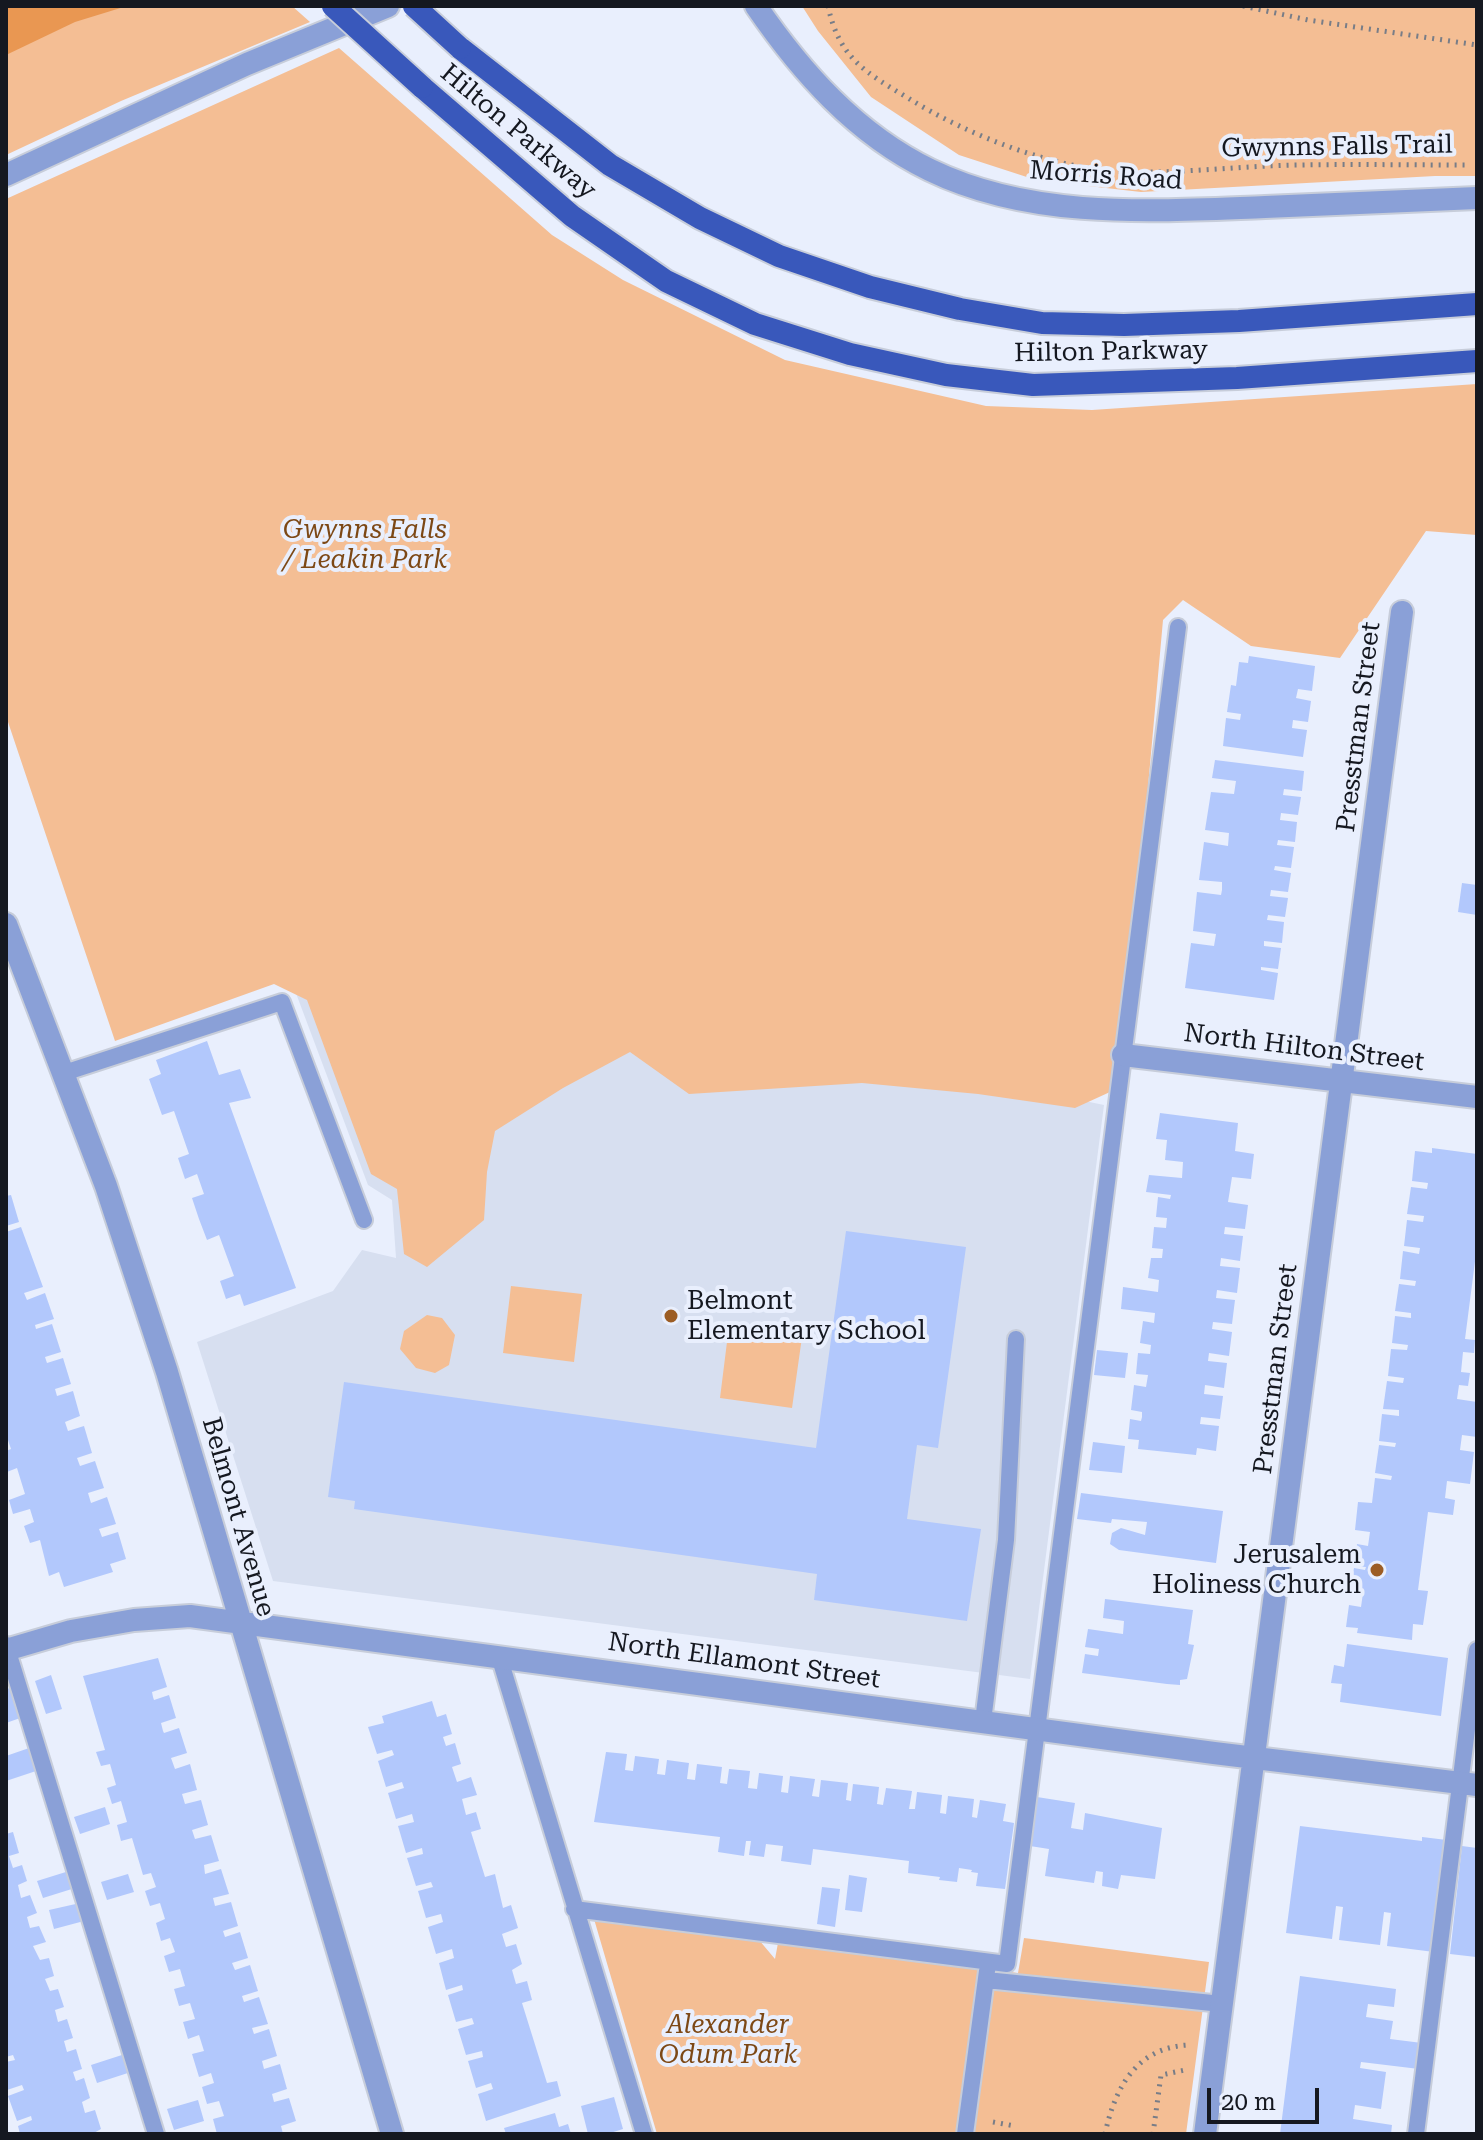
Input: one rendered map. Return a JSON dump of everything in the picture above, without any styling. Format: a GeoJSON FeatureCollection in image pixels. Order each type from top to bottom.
{"type":"FeatureCollection","features":[{"type":"Feature","properties":{"kind":"main road","name":"Hilton Parkway"},"geometry":{"type":"LineString","coordinates":[[333,6],[572,216],[666,281],[755,324],[850,354],[946,375],[1033,385],[1237,378],[1477,361]]}},
{"type":"Feature","properties":{"kind":"main road","name":"Hilton Parkway"},"geometry":{"type":"LineString","coordinates":[[414,6],[460,48],[610,165],[700,218],[779,256],[870,287],[960,309],[1042,323],[1124,325],[1239,321],[1477,304]]}},
{"type":"Feature","properties":{"kind":"street"},"geometry":{"type":"LineString","coordinates":[[6,175],[247,64],[388,6]]}},
{"type":"Feature","properties":{"kind":"street","name":"Morris Road"},"geometry":{"type":"LineString","coordinates":[[756,6],[777,38],[830,100],[874,136],[931,171],[988,193],[1049,205],[1183,210],[1477,198]]}},
{"type":"Feature","properties":{"kind":"street","name":"Presstman Street"},"geometry":{"type":"LineString","coordinates":[[1205,2134],[1402,612]]}},
{"type":"Feature","properties":{"kind":"street","name":"Belmont Avenue"},"geometry":{"type":"LineString","coordinates":[[6,924],[106,1186],[167,1372],[392,2134]]}},
{"type":"Feature","properties":{"kind":"street","name":"North Hilton Street"},"geometry":{"type":"LineString","coordinates":[[1123,1055],[1477,1097]]}},
{"type":"Feature","properties":{"kind":"street","name":"North Ellamont Street"},"geometry":{"type":"LineString","coordinates":[[7,1649],[71,1631],[134,1620],[190,1616],[1469,1784]]}},
{"type":"Feature","properties":{"kind":"lane"},"geometry":{"type":"LineString","coordinates":[[574,1909],[1007,1964],[1178,627]]}},
{"type":"Feature","properties":{"kind":"lane"},"geometry":{"type":"LineString","coordinates":[[64,1073],[282,1002],[364,1220]]}},
{"type":"Feature","properties":{"kind":"lane"},"geometry":{"type":"LineString","coordinates":[[983,1721],[1006,1540],[1016,1339]]}},
{"type":"Feature","properties":{"kind":"lane"},"geometry":{"type":"LineString","coordinates":[[7,1649],[156,2134]]}},
{"type":"Feature","properties":{"kind":"lane"},"geometry":{"type":"LineString","coordinates":[[1416,2134],[1469,1784],[1477,1650]]}},
{"type":"Feature","properties":{"kind":"lane"},"geometry":{"type":"LineString","coordinates":[[499,1656],[644,2134]]}},
{"type":"Feature","properties":{"kind":"lane"},"geometry":{"type":"LineString","coordinates":[[965,2134],[989,1962]]}},
{"type":"Feature","properties":{"kind":"lane"},"geometry":{"type":"LineString","coordinates":[[986,1980],[1222,2004]]}},
{"type":"Feature","properties":{"kind":"path","name":"Gwynns Falls Trail"},"geometry":{"type":"LineString","coordinates":[[828,6],[834,32],[852,59],[884,83],[940,119],[985,139],[1067,163],[1126,172],[1298,165],[1477,165]]}},
{"type":"Feature","properties":{"kind":"path"},"geometry":{"type":"LineString","coordinates":[[1243,6],[1308,20],[1477,45]]}},
{"type":"Feature","properties":{"kind":"path"},"geometry":{"type":"LineString","coordinates":[[1106,2134],[1109,2116],[1130,2073],[1148,2055],[1163,2047],[1190,2045]]}},
{"type":"Feature","properties":{"kind":"path"},"geometry":{"type":"LineString","coordinates":[[1153,2134],[1161,2075],[1186,2069]]}},
{"type":"Feature","properties":{"kind":"shaded area"},"geometry":{"type":"Polygon","coordinates":[[[6,6],[127,6],[75,22],[6,55],[6,6]]]}},
{"type":"Feature","properties":{"kind":"shaded area","name":"Belmont Elementary School"},"geometry":{"type":"Polygon","coordinates":[[[291,980],[852,1053],[1104,1105],[1030,1679],[273,1581],[197,1342],[333,1291],[362,1250],[396,1258],[392,1200],[368,1185],[291,980]]]}},
{"type":"Feature","properties":{"kind":"green space"},"geometry":{"type":"Polygon","coordinates":[[[6,6],[292,6],[310,22],[121,101],[6,155],[6,6]]]}},
{"type":"Feature","properties":{"kind":"green space"},"geometry":{"type":"Polygon","coordinates":[[[802,6],[1477,6],[1477,176],[1141,192],[1036,180],[959,155],[871,97],[802,6]]]}},
{"type":"Feature","properties":{"kind":"green space","name":"Gwynns Falls / Leakin Park"},"geometry":{"type":"Polygon","coordinates":[[[339,48],[552,235],[623,280],[785,360],[986,406],[1092,410],[1477,384],[1477,535],[1426,531],[1340,658],[1251,646],[1183,600],[1163,620],[1146,809],[1110,1092],[1075,1108],[978,1094],[862,1083],[689,1094],[630,1052],[563,1088],[495,1131],[487,1172],[484,1220],[427,1267],[404,1254],[397,1189],[371,1174],[307,1000],[274,984],[115,1041],[6,716],[6,199],[339,48]]]}},
{"type":"Feature","properties":{"kind":"green space"},"geometry":{"type":"Polygon","coordinates":[[[511,1286],[582,1294],[574,1362],[503,1353],[511,1286]]]}},
{"type":"Feature","properties":{"kind":"green space"},"geometry":{"type":"Polygon","coordinates":[[[427,1315],[442,1318],[455,1335],[449,1365],[435,1373],[416,1368],[400,1349],[404,1331],[427,1315]]]}},
{"type":"Feature","properties":{"kind":"green space"},"geometry":{"type":"Polygon","coordinates":[[[729,1326],[802,1337],[792,1408],[720,1398],[729,1326]]]}},
{"type":"Feature","properties":{"kind":"green space","name":"Alexander Odum Park"},"geometry":{"type":"Polygon","coordinates":[[[594,1919],[759,1940],[775,1959],[778,1943],[1018,1973],[1024,1938],[1209,1962],[1186,2134],[657,2134],[594,1919]]]}},
{"type":"Feature","properties":{"kind":"building"},"geometry":{"type":"Polygon","coordinates":[[[1249,656],[1315,666],[1312,691],[1298,689],[1296,698],[1311,701],[1308,722],[1293,720],[1292,728],[1307,730],[1303,757],[1223,746],[1226,718],[1240,720],[1241,714],[1227,712],[1231,685],[1236,686],[1239,662],[1248,663],[1249,656]]]}},
{"type":"Feature","properties":{"kind":"building"},"geometry":{"type":"Polygon","coordinates":[[[1215,760],[1304,771],[1302,791],[1284,789],[1283,795],[1301,797],[1298,815],[1281,813],[1280,820],[1297,822],[1295,842],[1278,840],[1277,845],[1294,847],[1291,868],[1275,866],[1274,870],[1291,873],[1288,892],[1271,890],[1270,896],[1288,898],[1285,917],[1268,915],[1267,920],[1284,922],[1282,943],[1264,941],[1264,946],[1281,948],[1278,969],[1261,967],[1261,970],[1278,973],[1274,1000],[1185,988],[1191,943],[1214,946],[1216,934],[1193,931],[1197,892],[1221,895],[1222,890],[1222,882],[1199,880],[1204,842],[1228,846],[1229,833],[1205,830],[1211,792],[1234,794],[1236,781],[1212,778],[1215,760]]]}},
{"type":"Feature","properties":{"kind":"building"},"geometry":{"type":"Polygon","coordinates":[[[1462,883],[1477,885],[1477,915],[1458,912],[1462,883]]]}},
{"type":"Feature","properties":{"kind":"building"},"geometry":{"type":"Polygon","coordinates":[[[207,1041],[219,1075],[240,1069],[251,1098],[229,1103],[296,1288],[244,1306],[240,1294],[226,1299],[220,1281],[234,1276],[219,1235],[207,1240],[192,1198],[204,1194],[197,1174],[185,1179],[178,1158],[189,1154],[174,1111],[162,1115],[149,1079],[161,1074],[156,1060],[207,1041]]]}},
{"type":"Feature","properties":{"kind":"building"},"geometry":{"type":"Polygon","coordinates":[[[1160,1113],[1238,1123],[1235,1151],[1254,1154],[1251,1179],[1232,1177],[1228,1202],[1248,1205],[1245,1229],[1225,1227],[1224,1234],[1243,1236],[1240,1261],[1221,1258],[1220,1266],[1240,1268],[1237,1293],[1217,1290],[1216,1298],[1235,1300],[1232,1324],[1213,1322],[1212,1329],[1232,1332],[1229,1356],[1209,1353],[1208,1361],[1227,1363],[1224,1388],[1205,1385],[1204,1394],[1223,1396],[1220,1419],[1201,1417],[1200,1424],[1219,1426],[1216,1451],[1197,1448],[1196,1455],[1138,1449],[1139,1440],[1128,1439],[1130,1419],[1141,1421],[1142,1417],[1142,1412],[1131,1410],[1134,1385],[1146,1387],[1148,1375],[1136,1374],[1138,1353],[1150,1354],[1151,1345],[1140,1343],[1143,1321],[1154,1323],[1155,1313],[1121,1309],[1123,1287],[1158,1292],[1159,1280],[1148,1278],[1151,1258],[1162,1258],[1163,1249],[1152,1248],[1154,1227],[1166,1228],[1167,1218],[1156,1217],[1158,1197],[1170,1199],[1171,1195],[1146,1192],[1149,1175],[1182,1178],[1183,1162],[1165,1160],[1167,1140],[1156,1139],[1160,1113]]]}},
{"type":"Feature","properties":{"kind":"building"},"geometry":{"type":"Polygon","coordinates":[[[1432,1148],[1477,1154],[1477,1246],[1465,1339],[1475,1340],[1474,1353],[1463,1352],[1461,1372],[1470,1373],[1468,1386],[1459,1385],[1457,1399],[1477,1402],[1477,1437],[1462,1435],[1460,1450],[1474,1452],[1470,1484],[1447,1481],[1445,1498],[1455,1500],[1453,1515],[1428,1512],[1418,1590],[1428,1591],[1423,1625],[1413,1624],[1412,1640],[1357,1633],[1358,1628],[1346,1627],[1349,1605],[1361,1607],[1363,1593],[1350,1591],[1354,1568],[1365,1570],[1366,1567],[1354,1566],[1357,1544],[1368,1546],[1370,1532],[1355,1530],[1358,1502],[1372,1503],[1375,1478],[1391,1480],[1392,1476],[1375,1473],[1379,1445],[1395,1447],[1396,1443],[1379,1441],[1382,1414],[1399,1416],[1399,1410],[1383,1409],[1387,1381],[1403,1383],[1404,1378],[1388,1376],[1391,1349],[1407,1350],[1408,1345],[1392,1343],[1395,1316],[1411,1318],[1411,1313],[1395,1311],[1399,1284],[1415,1286],[1416,1281],[1400,1279],[1403,1251],[1419,1254],[1420,1248],[1404,1246],[1407,1220],[1423,1222],[1424,1216],[1407,1214],[1411,1187],[1427,1189],[1428,1183],[1412,1181],[1415,1151],[1432,1153],[1432,1148]]]}},
{"type":"Feature","properties":{"kind":"building"},"geometry":{"type":"Polygon","coordinates":[[[11,1195],[19,1222],[6,1226],[6,1196],[11,1195]]]}},
{"type":"Feature","properties":{"kind":"building"},"geometry":{"type":"Polygon","coordinates":[[[21,1227],[43,1287],[24,1293],[27,1300],[45,1293],[54,1319],[35,1325],[36,1329],[52,1324],[61,1352],[45,1357],[47,1363],[63,1358],[71,1384],[55,1389],[57,1396],[73,1391],[80,1416],[65,1422],[68,1431],[84,1426],[92,1453],[77,1458],[80,1466],[95,1461],[104,1488],[88,1493],[91,1503],[107,1497],[116,1524],[99,1529],[102,1537],[118,1532],[126,1559],[110,1564],[113,1572],[64,1587],[59,1572],[49,1576],[40,1540],[30,1543],[24,1526],[34,1522],[30,1509],[13,1514],[9,1500],[25,1494],[17,1468],[7,1472],[6,1469],[6,1451],[11,1449],[6,1434],[6,1232],[21,1227]]]}},
{"type":"Feature","properties":{"kind":"building"},"geometry":{"type":"Polygon","coordinates":[[[846,1231],[966,1247],[938,1448],[917,1445],[907,1519],[981,1529],[967,1621],[814,1600],[817,1574],[354,1509],[355,1501],[328,1497],[344,1382],[816,1448],[846,1231]]]}},
{"type":"Feature","properties":{"kind":"building"},"geometry":{"type":"Polygon","coordinates":[[[1097,1350],[1128,1353],[1125,1378],[1094,1375],[1097,1350]]]}},
{"type":"Feature","properties":{"kind":"building"},"geometry":{"type":"Polygon","coordinates":[[[1093,1442],[1125,1446],[1122,1473],[1089,1470],[1093,1442]]]}},
{"type":"Feature","properties":{"kind":"building"},"geometry":{"type":"Polygon","coordinates":[[[1081,1493],[1223,1511],[1216,1563],[1119,1550],[1110,1544],[1112,1533],[1121,1528],[1145,1535],[1147,1522],[1112,1519],[1111,1523],[1077,1519],[1081,1493]]]}},
{"type":"Feature","properties":{"kind":"building"},"geometry":{"type":"Polygon","coordinates":[[[1105,1599],[1193,1610],[1188,1644],[1194,1645],[1187,1679],[1180,1680],[1180,1685],[1082,1673],[1085,1654],[1098,1656],[1099,1649],[1085,1647],[1088,1629],[1123,1634],[1124,1621],[1103,1618],[1105,1599]]]}},
{"type":"Feature","properties":{"kind":"building"},"geometry":{"type":"Polygon","coordinates":[[[1347,1644],[1448,1658],[1441,1716],[1340,1702],[1342,1684],[1331,1683],[1334,1665],[1344,1667],[1347,1644]]]}},
{"type":"Feature","properties":{"kind":"building"},"geometry":{"type":"Polygon","coordinates":[[[158,1658],[167,1687],[152,1692],[153,1697],[154,1700],[169,1695],[176,1718],[161,1723],[163,1731],[179,1728],[187,1753],[171,1758],[175,1769],[190,1764],[197,1790],[182,1794],[185,1804],[201,1800],[208,1825],[192,1830],[195,1839],[211,1835],[219,1861],[204,1865],[205,1874],[221,1869],[229,1894],[213,1898],[215,1906],[231,1902],[238,1926],[223,1931],[225,1937],[240,1932],[248,1958],[232,1963],[235,1970],[250,1965],[258,1991],[242,1996],[244,2002],[259,1997],[268,2024],[252,2028],[254,2034],[269,2029],[277,2056],[262,2061],[264,2069],[280,2064],[287,2089],[272,2094],[274,2102],[289,2098],[296,2121],[281,2126],[283,2134],[217,2134],[213,2119],[224,2116],[219,2101],[207,2104],[202,2087],[214,2083],[211,2073],[199,2077],[192,2054],[204,2051],[199,2035],[188,2039],[183,2022],[195,2019],[190,2003],[179,2006],[174,1989],[185,1986],[180,1969],[169,1972],[164,1956],[175,1952],[170,1938],[161,1941],[156,1923],[165,1919],[160,1903],[150,1906],[145,1891],[156,1887],[151,1873],[143,1875],[132,1838],[121,1841],[117,1825],[127,1822],[121,1801],[112,1804],[107,1788],[116,1785],[110,1764],[101,1766],[96,1752],[105,1750],[83,1676],[158,1658]]]}},
{"type":"Feature","properties":{"kind":"building"},"geometry":{"type":"Polygon","coordinates":[[[51,1675],[62,1709],[46,1714],[35,1681],[51,1675]]]}},
{"type":"Feature","properties":{"kind":"building"},"geometry":{"type":"Polygon","coordinates":[[[14,1687],[23,1717],[6,1723],[6,1689],[14,1687]]]}},
{"type":"Feature","properties":{"kind":"building"},"geometry":{"type":"Polygon","coordinates":[[[432,1701],[437,1717],[446,1714],[452,1734],[443,1737],[446,1746],[455,1743],[461,1764],[452,1767],[457,1782],[471,1777],[477,1795],[462,1799],[466,1815],[476,1812],[481,1829],[471,1832],[485,1877],[495,1874],[503,1908],[511,1905],[518,1928],[502,1934],[506,1947],[516,1944],[522,1964],[512,1970],[516,1984],[527,1981],[532,2000],[522,2003],[547,2083],[557,2081],[561,2096],[486,2121],[478,2094],[493,2089],[491,2083],[476,2088],[468,2061],[483,2057],[482,2051],[466,2055],[458,2029],[474,2024],[472,2018],[456,2022],[448,1995],[463,1990],[462,1985],[446,1990],[439,1963],[454,1958],[452,1949],[436,1954],[428,1927],[443,1922],[441,1914],[426,1918],[418,1891],[433,1887],[431,1882],[416,1886],[407,1858],[423,1854],[422,1848],[406,1853],[398,1826],[414,1822],[412,1814],[396,1819],[388,1793],[404,1788],[402,1782],[386,1787],[378,1761],[394,1755],[392,1750],[377,1754],[368,1727],[384,1723],[382,1716],[432,1701]]]}},
{"type":"Feature","properties":{"kind":"building"},"geometry":{"type":"Polygon","coordinates":[[[32,1747],[39,1770],[6,1781],[6,1756],[32,1747]]]}},
{"type":"Feature","properties":{"kind":"building"},"geometry":{"type":"Polygon","coordinates":[[[606,1752],[627,1754],[625,1770],[633,1771],[635,1756],[659,1759],[657,1774],[665,1775],[667,1760],[689,1763],[687,1779],[695,1780],[697,1764],[722,1767],[720,1783],[727,1784],[729,1769],[750,1771],[748,1788],[757,1789],[759,1773],[783,1776],[781,1792],[788,1793],[790,1776],[815,1779],[812,1796],[819,1797],[821,1780],[848,1783],[846,1800],[851,1801],[853,1784],[879,1787],[877,1804],[883,1805],[886,1788],[912,1791],[909,1809],[915,1809],[917,1792],[942,1795],[940,1813],[946,1814],[948,1796],[974,1799],[972,1817],[977,1818],[980,1800],[1006,1804],[1003,1821],[1014,1823],[1005,1889],[976,1886],[978,1873],[972,1870],[959,1868],[957,1882],[939,1880],[940,1877],[908,1873],[909,1861],[813,1849],[811,1865],[781,1861],[783,1846],[766,1844],[764,1857],[749,1855],[751,1841],[746,1841],[744,1856],[718,1852],[720,1837],[594,1822],[606,1752]]]}},
{"type":"Feature","properties":{"kind":"building"},"geometry":{"type":"Polygon","coordinates":[[[1037,1797],[1075,1803],[1071,1828],[1083,1830],[1085,1813],[1162,1828],[1155,1879],[1121,1875],[1118,1889],[1102,1886],[1103,1872],[1096,1871],[1094,1883],[1045,1876],[1049,1849],[1030,1846],[1037,1797]]]}},
{"type":"Feature","properties":{"kind":"building"},"geometry":{"type":"Polygon","coordinates":[[[105,1807],[110,1824],[80,1834],[74,1817],[105,1807]]]}},
{"type":"Feature","properties":{"kind":"building"},"geometry":{"type":"Polygon","coordinates":[[[1300,1826],[1422,1841],[1422,1837],[1447,1840],[1434,1952],[1387,1946],[1391,1913],[1384,1912],[1380,1945],[1339,1940],[1343,1907],[1336,1906],[1332,1939],[1286,1933],[1300,1826]]]}},
{"type":"Feature","properties":{"kind":"building"},"geometry":{"type":"Polygon","coordinates":[[[13,1832],[19,1853],[9,1856],[13,1868],[22,1865],[27,1881],[18,1885],[21,1898],[30,1895],[37,1913],[27,1917],[30,1928],[39,1926],[46,1942],[33,1946],[40,1960],[49,1958],[54,1976],[45,1979],[50,1991],[58,1989],[64,2007],[55,2010],[58,2022],[67,2019],[73,2038],[64,2041],[67,2052],[76,2049],[82,2069],[73,2072],[76,2081],[84,2078],[90,2098],[82,2102],[85,2113],[95,2110],[101,2129],[92,2134],[20,2134],[18,2126],[32,2120],[31,2116],[17,2121],[8,2096],[24,2090],[22,2085],[7,2090],[6,2087],[6,2062],[15,2060],[13,2055],[6,2057],[6,1834],[13,1832]]]}},
{"type":"Feature","properties":{"kind":"building"},"geometry":{"type":"Polygon","coordinates":[[[1462,1846],[1477,1848],[1476,1957],[1450,1954],[1462,1846]]]}},
{"type":"Feature","properties":{"kind":"building"},"geometry":{"type":"Polygon","coordinates":[[[69,1871],[75,1888],[43,1898],[37,1881],[69,1871]]]}},
{"type":"Feature","properties":{"kind":"building"},"geometry":{"type":"Polygon","coordinates":[[[128,1874],[134,1892],[107,1900],[101,1882],[128,1874]]]}},
{"type":"Feature","properties":{"kind":"building"},"geometry":{"type":"Polygon","coordinates":[[[849,1875],[867,1878],[862,1912],[845,1910],[849,1875]]]}},
{"type":"Feature","properties":{"kind":"building"},"geometry":{"type":"Polygon","coordinates":[[[822,1887],[840,1889],[835,1927],[817,1924],[822,1887]]]}},
{"type":"Feature","properties":{"kind":"building"},"geometry":{"type":"Polygon","coordinates":[[[80,1903],[84,1921],[54,1929],[49,1910],[80,1903]]]}},
{"type":"Feature","properties":{"kind":"building"},"geometry":{"type":"Polygon","coordinates":[[[1300,1976],[1396,1989],[1394,2007],[1368,2004],[1366,2017],[1393,2021],[1390,2039],[1422,2043],[1419,2069],[1361,2062],[1360,2068],[1386,2072],[1381,2109],[1355,2105],[1353,2119],[1392,2125],[1391,2134],[1280,2134],[1300,1976]]]}},
{"type":"Feature","properties":{"kind":"building"},"geometry":{"type":"Polygon","coordinates":[[[125,2054],[131,2072],[97,2083],[91,2065],[125,2054]]]}},
{"type":"Feature","properties":{"kind":"building"},"geometry":{"type":"Polygon","coordinates":[[[614,2097],[623,2129],[607,2134],[588,2134],[581,2106],[614,2097]]]}},
{"type":"Feature","properties":{"kind":"building"},"geometry":{"type":"Polygon","coordinates":[[[198,2100],[204,2121],[174,2130],[167,2109],[198,2100]]]}},
{"type":"Feature","properties":{"kind":"building"},"geometry":{"type":"Polygon","coordinates":[[[555,2113],[559,2127],[568,2124],[571,2134],[506,2134],[504,2128],[555,2113]]]}},
{"type":"Feature","properties":{"kind":"place","name":"Belmont Elementary School"},"geometry":{"type":"Point","coordinates":[671,1316]}},
{"type":"Feature","properties":{"kind":"place","name":"Jerusalem Holiness Church"},"geometry":{"type":"Point","coordinates":[1377,1570]}}]}
